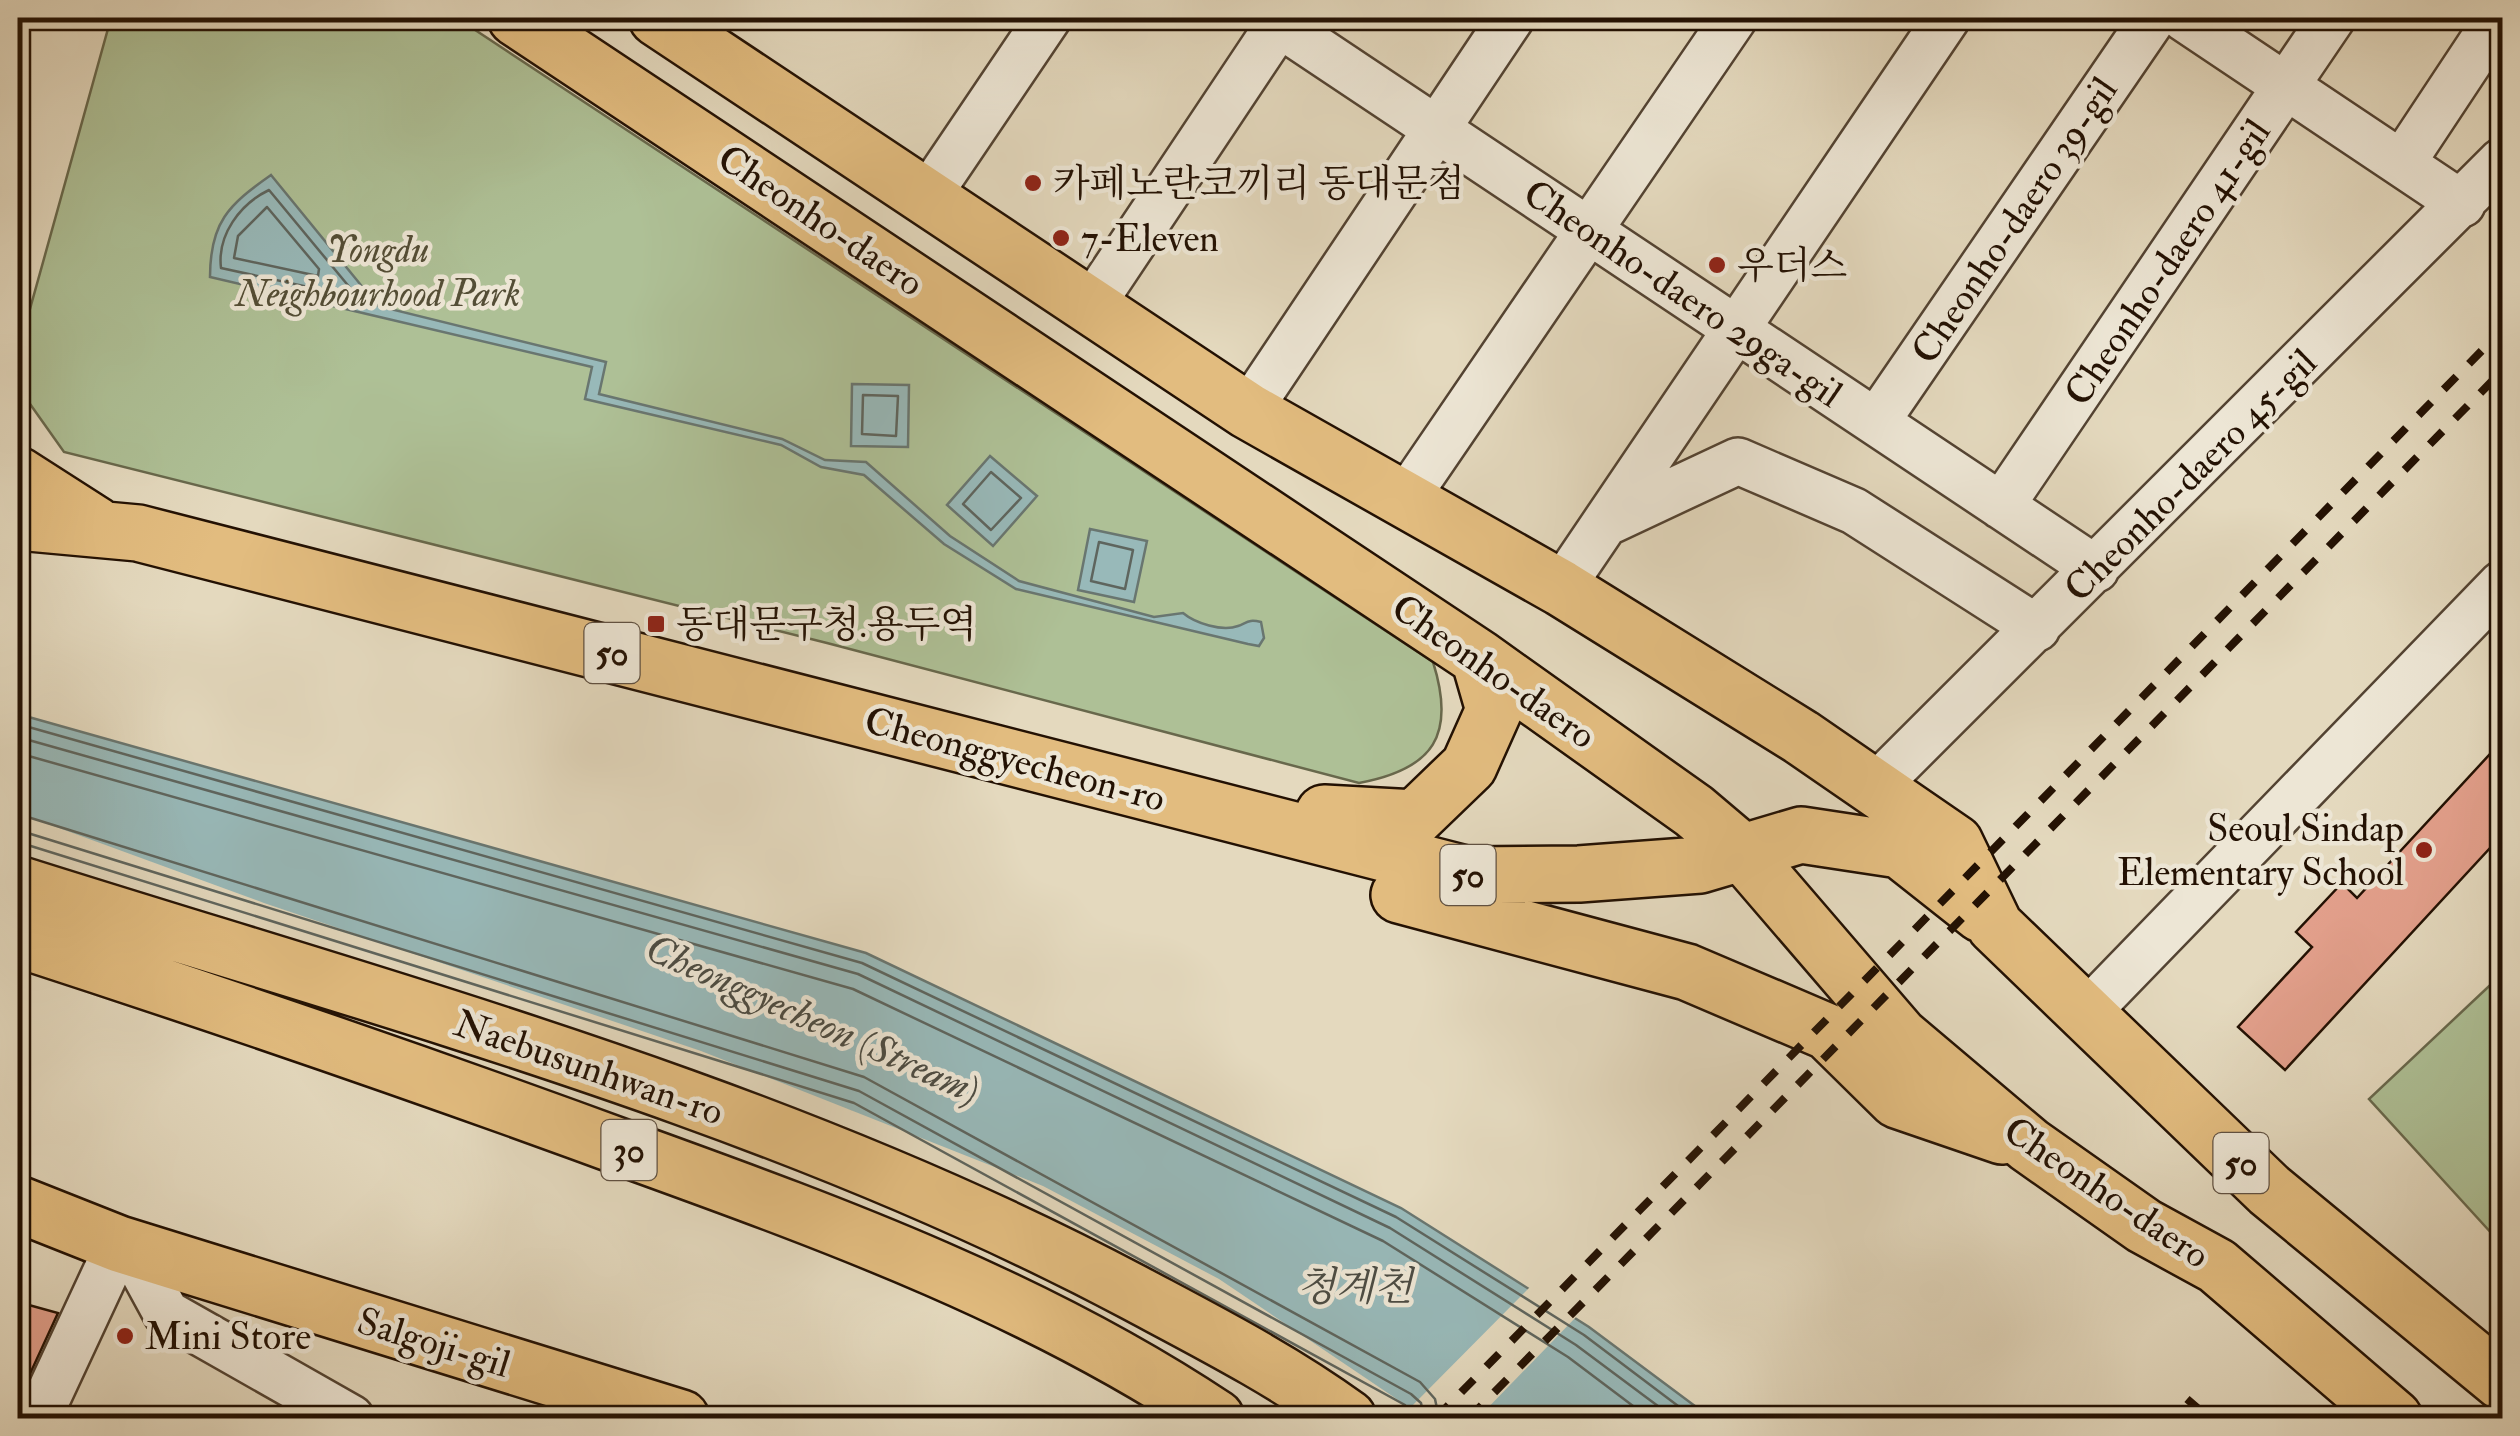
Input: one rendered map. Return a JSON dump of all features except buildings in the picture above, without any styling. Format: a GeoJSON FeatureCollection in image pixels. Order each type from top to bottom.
{"type":"FeatureCollection","features":[{"type":"Feature","properties":{"kind":"main road","name":"Cheonho-daero"},"geometry":{"type":"LineString","coordinates":[[516,18],[1478,658],[1694,810],[1740,850],[1900,1036],[2029,1145],[2144,1226],[2217,1266],[2394,1418]]}},
{"type":"Feature","properties":{"kind":"main road","name":"Cheonho-daero"},"geometry":{"type":"LineString","coordinates":[[657,18],[1248,411],[1561,588],[1876,786],[1955,843],[1995,926],[2269,1190],[2502,1382]]}},
{"type":"Feature","properties":{"kind":"main road"},"geometry":{"type":"LineString","coordinates":[[18,475],[102,530]]}},
{"type":"Feature","properties":{"kind":"main road","name":"Cheonggyecheon-ro"},"geometry":{"type":"LineString","coordinates":[[18,522],[138,533],[1468,874],[1580,874],[1700,865],[1740,850],[1801,836],[1900,850],[1995,926]]}},
{"type":"Feature","properties":{"kind":"main road"},"geometry":{"type":"LineString","coordinates":[[18,554],[102,530]]}},
{"type":"Feature","properties":{"kind":"main road"},"geometry":{"type":"LineString","coordinates":[[1202,807],[1416,818],[1469,766],[1494,710],[1478,658]]}},
{"type":"Feature","properties":{"kind":"main road"},"geometry":{"type":"LineString","coordinates":[[1202,807],[1312,873],[1686,972],[1828,1032],[1897,1100],[2029,1145]]}},
{"type":"Feature","properties":{"kind":"main road","name":"Naebusunhwan-ro"},"geometry":{"type":"LineString","coordinates":[[18,884],[742,1118],[891,1176],[1002,1224],[1134,1293],[1226,1342],[1348,1418]]}},
{"type":"Feature","properties":{"kind":"main road","name":"Naebusunhwan-ro"},"geometry":{"type":"LineString","coordinates":[[18,939],[339,1044],[834,1225],[991,1292],[1146,1372],[1216,1418]]}},
{"type":"Feature","properties":{"kind":"main road","name":"Salgoji-gil"},"geometry":{"type":"LineString","coordinates":[[18,1204],[125,1245],[681,1418]]}},
{"type":"Feature","properties":{"kind":"street"},"geometry":{"type":"LineString","coordinates":[[926,196],[1048,18]]}},
{"type":"Feature","properties":{"kind":"street"},"geometry":{"type":"LineString","coordinates":[[1248,411],[1511,18]]}},
{"type":"Feature","properties":{"kind":"street"},"geometry":{"type":"LineString","coordinates":[[1406,498],[1734,18]]}},
{"type":"Feature","properties":{"kind":"street"},"geometry":{"type":"LineString","coordinates":[[1561,588],[1611,520],[1947,18]]}},
{"type":"Feature","properties":{"kind":"street","name":"Cheonho-daero 39-gil"},"geometry":{"type":"LineString","coordinates":[[1876,422],[2153,18]]}},
{"type":"Feature","properties":{"kind":"street"},"geometry":{"type":"LineString","coordinates":[[2184,18],[2462,204]]}},
{"type":"Feature","properties":{"kind":"street","name":"Cheonho-daero 41-gil"},"geometry":{"type":"LineString","coordinates":[[2002,506],[2332,18]]}},
{"type":"Feature","properties":{"kind":"street"},"geometry":{"type":"LineString","coordinates":[[2402,164],[2498,18]]}},
{"type":"Feature","properties":{"kind":"street"},"geometry":{"type":"LineString","coordinates":[[1091,306],[1278,20]]}},
{"type":"Feature","properties":{"kind":"street","name":"Cheonho-daero 29ga-gil"},"geometry":{"type":"LineString","coordinates":[[1278,20],[2096,569]]}},
{"type":"Feature","properties":{"kind":"street","name":"Cheonho-daero 45-gil"},"geometry":{"type":"LineString","coordinates":[[1876,786],[2502,162]]}},
{"type":"Feature","properties":{"kind":"street"},"geometry":{"type":"LineString","coordinates":[[1611,520],[1738,461],[1854,511],[2037,628]]}},
{"type":"Feature","properties":{"kind":"street"},"geometry":{"type":"LineString","coordinates":[[2086,1014],[2502,584]]}},
{"type":"Feature","properties":{"kind":"street"},"geometry":{"type":"LineString","coordinates":[[38,1418],[125,1245]]}},
{"type":"Feature","properties":{"kind":"street"},"geometry":{"type":"LineString","coordinates":[[125,1245],[166,1313],[350,1418]]}},
{"type":"Feature","properties":{"kind":"green space","name":"Yongdu Neighbourhood Park"},"geometry":{"type":"Polygon","coordinates":[[[111,18],[457,18],[1433,662],[1442,710],[1433,745],[1405,768],[1359,783],[827,643],[64,452],[18,387],[18,352],[111,18]]]}},
{"type":"Feature","properties":{"kind":"green space"},"geometry":{"type":"Polygon","coordinates":[[[2502,974],[2502,1228],[2494,1236],[2369,1099],[2502,974]]]}},
{"type":"Feature","properties":{"kind":"water"},"geometry":{"type":"Polygon","coordinates":[[[271,175],[378,306],[606,362],[599,394],[782,439],[825,460],[866,462],[950,536],[1019,581],[1154,617],[1183,613],[1201,623],[1224,628],[1261,622],[1264,638],[1259,646],[1248,644],[1016,589],[944,544],[864,475],[821,467],[781,445],[585,399],[592,367],[210,277],[213,242],[224,217],[271,175]]]}},
{"type":"Feature","properties":{"kind":"water"},"geometry":{"type":"Polygon","coordinates":[[[852,384],[909,385],[908,447],[851,446],[852,384]]]}},
{"type":"Feature","properties":{"kind":"water"},"geometry":{"type":"Polygon","coordinates":[[[990,456],[1037,496],[993,546],[947,505],[990,456]]]}},
{"type":"Feature","properties":{"kind":"water"},"geometry":{"type":"Polygon","coordinates":[[[1090,529],[1147,541],[1134,602],[1078,590],[1090,529]]]}},
{"type":"Feature","properties":{"kind":"water","name":"청계천"},"geometry":{"type":"Polygon","coordinates":[[[18,714],[866,953],[1401,1208],[1589,1327],[1711,1418],[1407,1418],[851,1112],[18,851],[18,714]]]}},
{"type":"Feature","properties":{"kind":"pier"},"geometry":{"type":"Polygon","coordinates":[[[18,813],[264,903],[701,1051],[1043,1186],[1219,1279],[1410,1408],[1532,1285],[1579,1314],[1478,1418],[1398,1418],[849,1117],[18,856],[18,813]]]}},
{"type":"Feature","properties":{"kind":"railway"},"geometry":{"type":"LineString","coordinates":[[1436,1418],[2502,330]]}},
{"type":"Feature","properties":{"kind":"railway"},"geometry":{"type":"LineString","coordinates":[[1469,1418],[2502,371]]}},
{"type":"Feature","properties":{"kind":"railway"},"geometry":{"type":"LineString","coordinates":[[2187,1399],[2209,1418]]}},
{"type":"Feature","properties":{"kind":"place","name":"카페노란코끼리 동대문점"},"geometry":{"type":"Point","coordinates":[1033,183]}},
{"type":"Feature","properties":{"kind":"place","name":"7-Eleven"},"geometry":{"type":"Point","coordinates":[1061,238]}},
{"type":"Feature","properties":{"kind":"place","name":"우더스"},"geometry":{"type":"Point","coordinates":[1717,265]}},
{"type":"Feature","properties":{"kind":"place","name":"동대문구청.용두역"},"geometry":{"type":"Point","coordinates":[656,624]}},
{"type":"Feature","properties":{"kind":"place","name":"Seoul Sindap Elementary School"},"geometry":{"type":"Point","coordinates":[2424,850]}},
{"type":"Feature","properties":{"kind":"place","name":"Mini Store"},"geometry":{"type":"Point","coordinates":[125,1336]}},
{"type":"Feature","properties":{"kind":"water label","name":"Cheonggyecheon (Stream)"},"geometry":{"type":"Point","coordinates":[813,1018]}}]}
